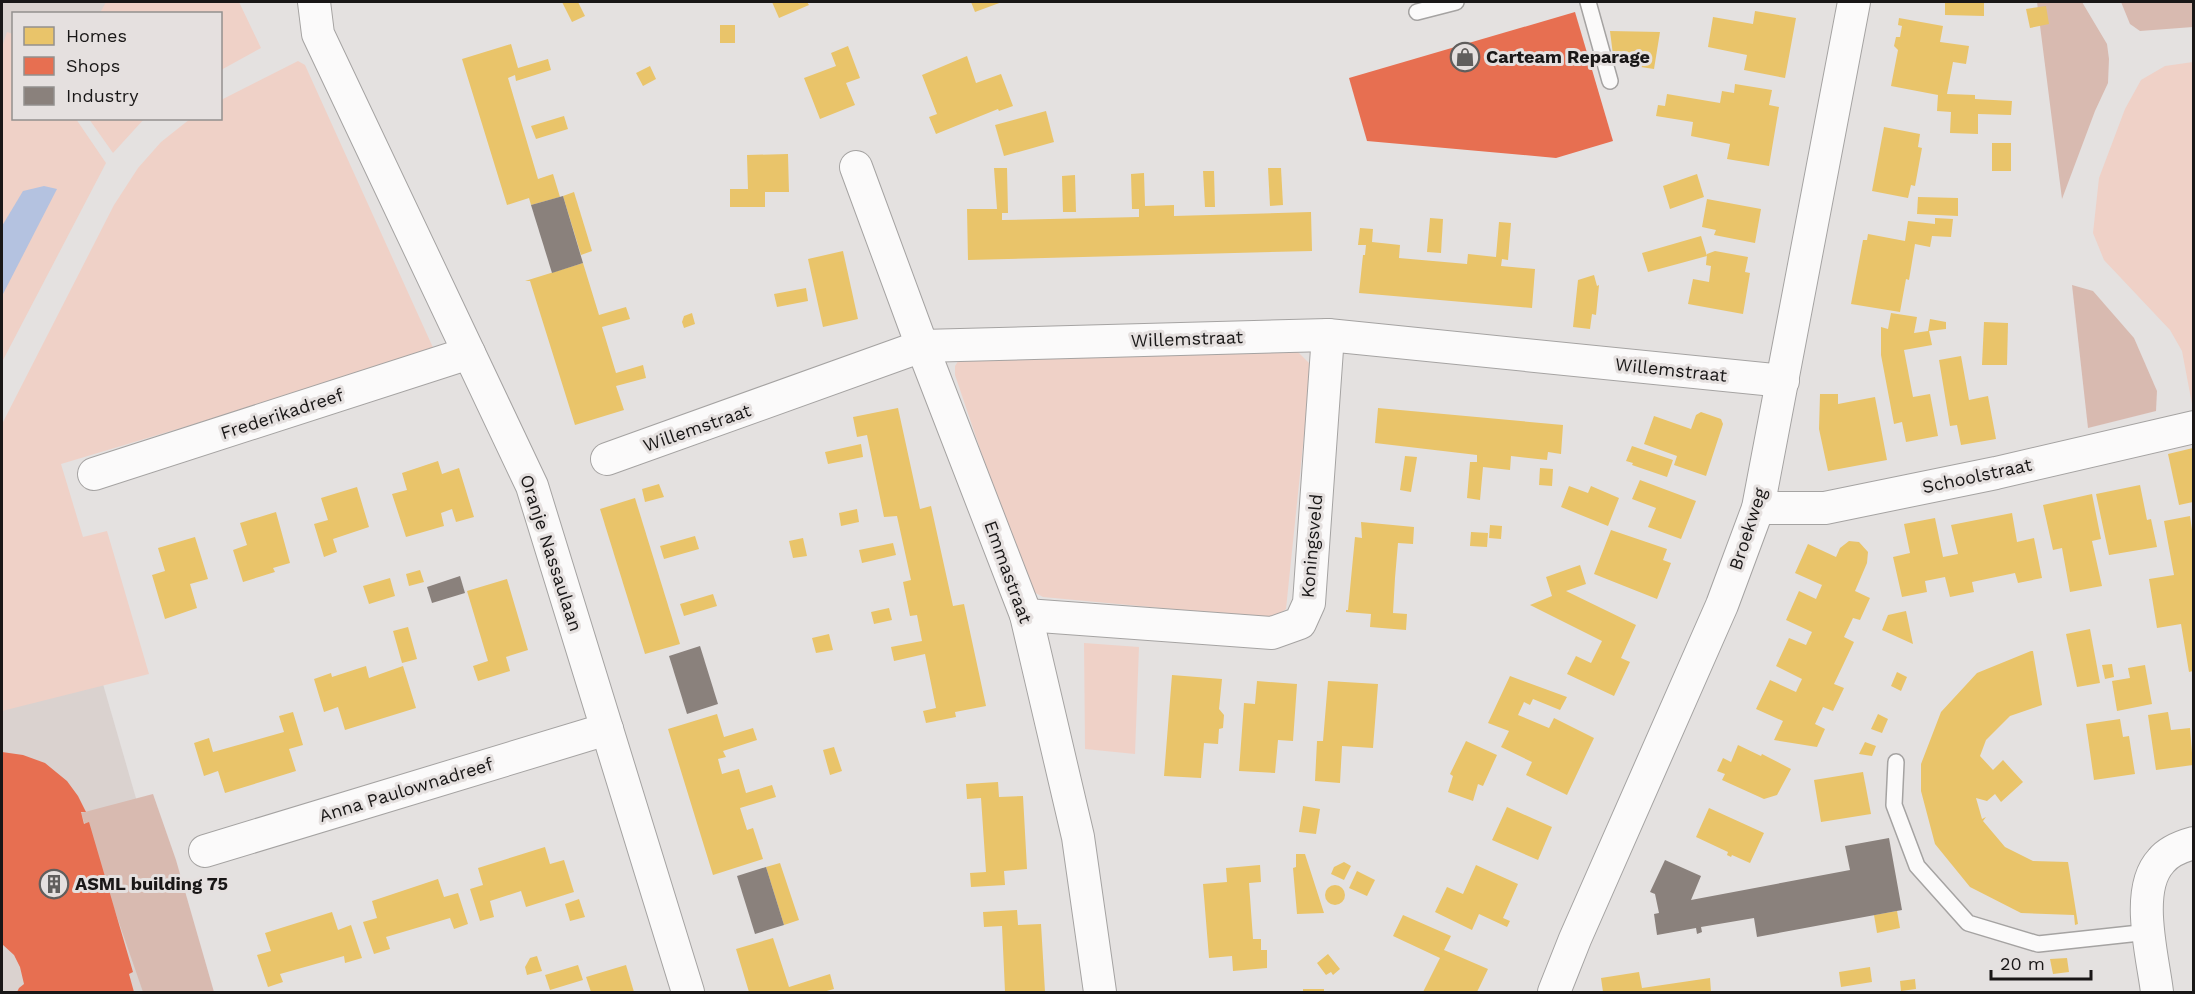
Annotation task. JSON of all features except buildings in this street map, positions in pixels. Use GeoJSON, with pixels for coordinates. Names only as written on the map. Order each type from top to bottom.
{"type":"FeatureCollection","features":[{"type":"Feature","properties":{"kind":"street","name":"Oranje Nassaulaan"},"geometry":{"type":"LineString","coordinates":[[314,2],[318,34],[532,486],[688,993]]}},
{"type":"Feature","properties":{"kind":"street","name":"Broekweg"},"geometry":{"type":"LineString","coordinates":[[1554,993],[1575,939],[1722,605],[1758,508],[1784,381],[1854,2]]}},
{"type":"Feature","properties":{"kind":"street","name":"Emmastraat"},"geometry":{"type":"LineString","coordinates":[[856,167],[1026,615],[1078,837],[1100,993]]}},
{"type":"Feature","properties":{"kind":"street","name":"Willemstraat"},"geometry":{"type":"LineString","coordinates":[[607,459],[922,346],[1328,335],[1784,381]]}},
{"type":"Feature","properties":{"kind":"street","name":"Koningsveld"},"geometry":{"type":"LineString","coordinates":[[1026,615],[1272,633],[1300,623],[1309,603],[1328,335]]}},
{"type":"Feature","properties":{"kind":"street","name":"Frederikadreef"},"geometry":{"type":"LineString","coordinates":[[94,474],[469,353]]}},
{"type":"Feature","properties":{"kind":"street","name":"Schoolstraat"},"geometry":{"type":"LineString","coordinates":[[1758,508],[1825,508],[1995,473],[2193,427]]}},
{"type":"Feature","properties":{"kind":"street","name":"Anna Paulownadreef"},"geometry":{"type":"LineString","coordinates":[[205,850],[607,729]]}},
{"type":"Feature","properties":{"kind":"street"},"geometry":{"type":"LineString","coordinates":[[2157,993],[2146,910],[2149,883],[2161,861],[2183,846],[2193,843]]}},
{"type":"Feature","properties":{"kind":"lane"},"geometry":{"type":"LineString","coordinates":[[1417,12],[1456,2]]}},
{"type":"Feature","properties":{"kind":"lane"},"geometry":{"type":"LineString","coordinates":[[1588,2],[1610,81]]}},
{"type":"Feature","properties":{"kind":"lane"},"geometry":{"type":"LineString","coordinates":[[1896,762],[1894,805],[1917,866],[1968,923],[2038,944],[2150,932]]}},
{"type":"Feature","properties":{"kind":"shaded area"},"geometry":{"type":"Polygon","coordinates":[[[2,2],[118,2],[111,12],[12,12],[14,120],[2,214],[2,2]]]}},
{"type":"Feature","properties":{"kind":"shaded area"},"geometry":{"type":"Polygon","coordinates":[[[106,2],[239,2],[261,48],[222,69],[222,12],[101,12],[106,2]]]}},
{"type":"Feature","properties":{"kind":"shaded area"},"geometry":{"type":"Polygon","coordinates":[[[2037,2],[2082,2],[2107,44],[2109,59],[2108,83],[2062,199],[2037,2]]]}},
{"type":"Feature","properties":{"kind":"shaded area"},"geometry":{"type":"Polygon","coordinates":[[[2121,2],[2193,2],[2193,27],[2140,31],[2130,24],[2121,2]]]}},
{"type":"Feature","properties":{"kind":"shaded area"},"geometry":{"type":"Polygon","coordinates":[[[7,32],[12,34],[12,120],[77,120],[106,163],[2,362],[2,47],[7,32]]]}},
{"type":"Feature","properties":{"kind":"shaded area"},"geometry":{"type":"Polygon","coordinates":[[[298,61],[305,65],[435,352],[61,464],[83,537],[107,531],[149,674],[2,711],[2,424],[114,205],[138,168],[161,142],[189,120],[222,120],[222,99],[298,61]]]}},
{"type":"Feature","properties":{"kind":"shaded area"},"geometry":{"type":"Polygon","coordinates":[[[2193,62],[2194,404],[2192,404],[2182,351],[2170,330],[2104,260],[2093,233],[2099,178],[2125,109],[2141,80],[2165,66],[2193,62]]]}},
{"type":"Feature","properties":{"kind":"shaded area"},"geometry":{"type":"Polygon","coordinates":[[[90,120],[143,120],[113,153],[90,120]]]}},
{"type":"Feature","properties":{"kind":"shaded area"},"geometry":{"type":"Polygon","coordinates":[[[2072,285],[2093,291],[2134,338],[2157,391],[2156,411],[2088,428],[2072,285]]]}},
{"type":"Feature","properties":{"kind":"shaded area"},"geometry":{"type":"Polygon","coordinates":[[[1294,348],[1309,363],[1310,378],[1286,609],[1268,618],[1043,597],[1032,591],[1025,582],[955,375],[955,366],[960,358],[1294,348]]]}},
{"type":"Feature","properties":{"kind":"shaded area"},"geometry":{"type":"Polygon","coordinates":[[[2,458],[42,473],[192,992],[2,992],[2,458]]]}},
{"type":"Feature","properties":{"kind":"shaded area"},"geometry":{"type":"Polygon","coordinates":[[[1084,643],[1139,647],[1135,754],[1085,749],[1084,643]]]}},
{"type":"Feature","properties":{"kind":"shaded area"},"geometry":{"type":"Polygon","coordinates":[[[153,794],[176,860],[214,992],[143,992],[81,813],[153,794]]]}},
{"type":"Feature","properties":{"kind":"water"},"geometry":{"type":"Polygon","coordinates":[[[44,186],[57,189],[2,296],[2,226],[23,191],[44,186]]]}},
{"type":"Feature","properties":{"kind":"place","name":"Carteam Reparage"},"geometry":{"type":"Point","coordinates":[1465,57]}},
{"type":"Feature","properties":{"kind":"place","name":"ASML building 75"},"geometry":{"type":"Point","coordinates":[54,884]}}]}
